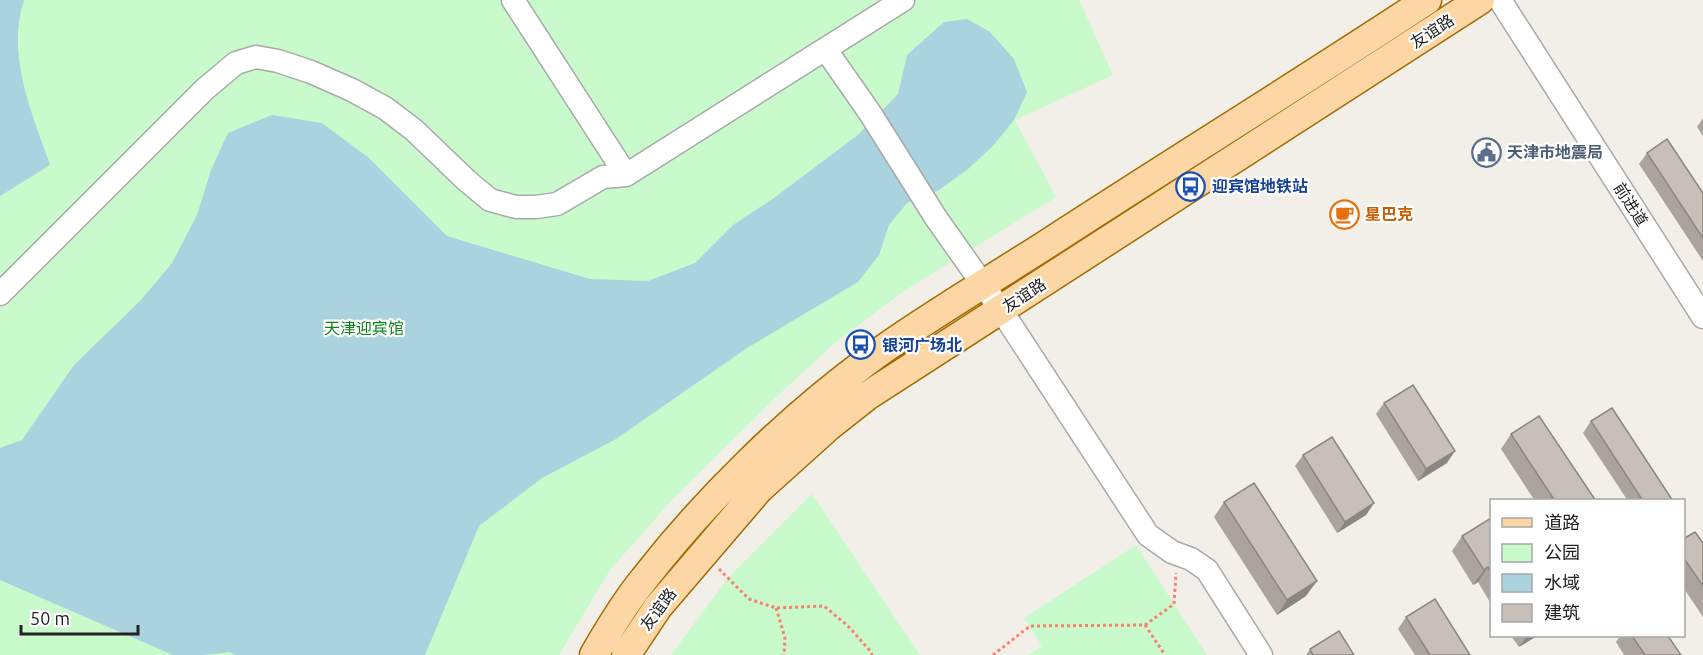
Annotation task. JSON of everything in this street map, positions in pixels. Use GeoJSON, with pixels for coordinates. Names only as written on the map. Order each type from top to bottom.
{"type":"FeatureCollection","features":[{"type":"Feature","properties":{"kind":"main road","name":"友谊路"},"geometry":{"type":"LineString","coordinates":[[594,655],[643,579],[691,523],[754,457],[871,358],[1427,0]]}},
{"type":"Feature","properties":{"kind":"main road","name":"友谊路"},"geometry":{"type":"LineString","coordinates":[[626,655],[658,606],[759,489],[867,396],[1480,0]]}},
{"type":"Feature","properties":{"kind":"street"},"geometry":{"type":"LineString","coordinates":[[513,0],[626,176]]}},
{"type":"Feature","properties":{"kind":"street"},"geometry":{"type":"LineString","coordinates":[[0,294],[205,89],[236,63],[256,57],[278,61],[352,90],[385,108],[414,130],[490,200],[516,207],[536,207],[557,204],[603,177],[626,176],[903,0]]}},
{"type":"Feature","properties":{"kind":"street","name":"前进道"},"geometry":{"type":"LineString","coordinates":[[1500,0],[1703,317]]}},
{"type":"Feature","properties":{"kind":"street","name":"前进道"},"geometry":{"type":"LineString","coordinates":[[1514,0],[1703,295]]}},
{"type":"Feature","properties":{"kind":"street"},"geometry":{"type":"LineString","coordinates":[[826,50],[870,113],[936,218],[984,284],[1148,535],[1172,552],[1191,559],[1206,570],[1261,655]]}},
{"type":"Feature","properties":{"kind":"path"},"geometry":{"type":"LineString","coordinates":[[703,553],[749,599],[776,608],[824,606],[848,626],[872,655]]}},
{"type":"Feature","properties":{"kind":"path"},"geometry":{"type":"LineString","coordinates":[[993,655],[1030,626],[1145,625],[1174,604],[1176,573]]}},
{"type":"Feature","properties":{"kind":"path"},"geometry":{"type":"LineString","coordinates":[[776,608],[785,638],[784,655]]}},
{"type":"Feature","properties":{"kind":"path"},"geometry":{"type":"LineString","coordinates":[[1145,625],[1165,655]]}},
{"type":"Feature","properties":{"kind":"green space","name":"天津迎宾馆"},"geometry":{"type":"Polygon","coordinates":[[[0,0],[1079,0],[1113,75],[1015,120],[1056,197],[904,291],[836,342],[774,399],[671,501],[610,570],[559,655],[0,655],[0,0]]]}},
{"type":"Feature","properties":{"kind":"green space"},"geometry":{"type":"Polygon","coordinates":[[[812,494],[920,655],[671,655],[728,578],[812,494]]]}},
{"type":"Feature","properties":{"kind":"green space"},"geometry":{"type":"Polygon","coordinates":[[[1136,545],[1207,655],[1028,655],[1042,646],[1024,618],[1136,545]]]}},
{"type":"Feature","properties":{"kind":"water"},"geometry":{"type":"Polygon","coordinates":[[[0,0],[24,0],[19,21],[20,63],[29,104],[50,165],[0,196],[0,0]]]}},
{"type":"Feature","properties":{"kind":"water"},"geometry":{"type":"Polygon","coordinates":[[[967,19],[990,32],[1014,59],[1027,92],[1014,120],[993,146],[968,169],[939,190],[907,203],[889,225],[879,255],[858,282],[747,348],[616,439],[542,478],[479,526],[425,655],[236,655],[229,652],[173,655],[0,580],[0,448],[22,440],[74,365],[141,300],[172,263],[197,215],[211,170],[228,133],[272,115],[322,123],[369,158],[447,236],[590,279],[648,281],[695,263],[733,225],[774,198],[859,134],[898,94],[907,55],[944,22],[967,19]]]}},
{"type":"Feature","properties":{"kind":"building"},"geometry":{"type":"Polygon","coordinates":[[[1667,139],[1703,193],[1703,238],[1647,153],[1667,139]]]}},
{"type":"Feature","properties":{"kind":"building"},"geometry":{"type":"Polygon","coordinates":[[[1413,385],[1455,451],[1426,469],[1384,403],[1413,385]]]}},
{"type":"Feature","properties":{"kind":"building"},"geometry":{"type":"Polygon","coordinates":[[[1612,408],[1672,499],[1642,499],[1591,421],[1612,408]]]}},
{"type":"Feature","properties":{"kind":"building"},"geometry":{"type":"Polygon","coordinates":[[[1539,416],[1595,499],[1554,499],[1511,434],[1539,416]]]}},
{"type":"Feature","properties":{"kind":"building"},"geometry":{"type":"Polygon","coordinates":[[[1332,437],[1374,503],[1345,522],[1303,455],[1332,437]]]}},
{"type":"Feature","properties":{"kind":"building"},"geometry":{"type":"Polygon","coordinates":[[[1254,483],[1317,581],[1287,600],[1224,502],[1254,483]]]}},
{"type":"Feature","properties":{"kind":"building"},"geometry":{"type":"Polygon","coordinates":[[[1490,519],[1490,571],[1488,567],[1484,570],[1462,536],[1490,519]]]}},
{"type":"Feature","properties":{"kind":"building"},"geometry":{"type":"Polygon","coordinates":[[[1695,532],[1703,543],[1703,586],[1685,560],[1685,538],[1695,532]]]}},
{"type":"Feature","properties":{"kind":"building"},"geometry":{"type":"Polygon","coordinates":[[[1435,599],[1470,655],[1430,655],[1406,617],[1435,599]]]}},
{"type":"Feature","properties":{"kind":"building"},"geometry":{"type":"Polygon","coordinates":[[[1339,631],[1354,655],[1313,655],[1310,649],[1339,631]]]}},
{"type":"Feature","properties":{"kind":"building"},"geometry":{"type":"Polygon","coordinates":[[[1633,637],[1669,637],[1681,655],[1645,655],[1633,637]]]}},
{"type":"Feature","properties":{"kind":"place","name":"天津市地震局"},"geometry":{"type":"Point","coordinates":[1486,152]}},
{"type":"Feature","properties":{"kind":"place","name":"迎宾馆地铁站"},"geometry":{"type":"Point","coordinates":[1191,186]}},
{"type":"Feature","properties":{"kind":"place","name":"星巴克"},"geometry":{"type":"Point","coordinates":[1344,214]}},
{"type":"Feature","properties":{"kind":"place","name":"银河广场北"},"geometry":{"type":"Point","coordinates":[861,345]}}]}
